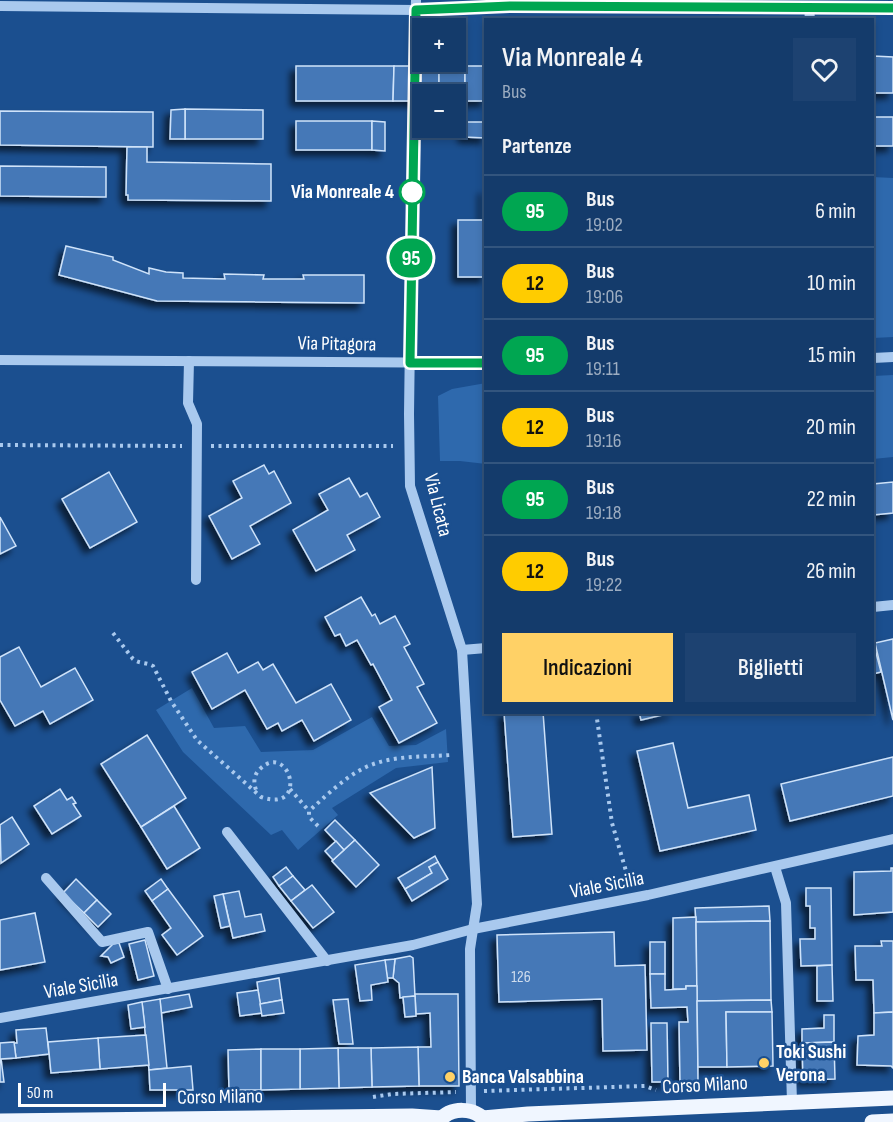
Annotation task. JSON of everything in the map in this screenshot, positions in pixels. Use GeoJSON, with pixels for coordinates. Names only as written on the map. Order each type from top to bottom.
{"type":"FeatureCollection","features":[{"type":"Feature","properties":{"kind":"main road","name":"Corso Milano"},"geometry":{"type":"LineString","coordinates":[[0,1121],[401,1116],[440,1120],[455,1111],[480,1117],[893,1098]]}},
{"type":"Feature","properties":{"kind":"main road"},"geometry":{"type":"LineString","coordinates":[[872,1122],[893,1121]]}},
{"type":"Feature","properties":{"kind":"street"},"geometry":{"type":"LineString","coordinates":[[0,6],[14,3],[893,8]]}},
{"type":"Feature","properties":{"kind":"street"},"geometry":{"type":"LineString","coordinates":[[808,7],[810,18]]}},
{"type":"Feature","properties":{"kind":"street","name":"Via Licata"},"geometry":{"type":"LineString","coordinates":[[413,138],[410,486],[462,650],[477,904],[473,929]]}},
{"type":"Feature","properties":{"kind":"street"},"geometry":{"type":"LineString","coordinates":[[874,358],[893,357]]}},
{"type":"Feature","properties":{"kind":"street","name":"Via Pitagora"},"geometry":{"type":"LineString","coordinates":[[0,360],[484,363]]}},
{"type":"Feature","properties":{"kind":"street"},"geometry":{"type":"LineString","coordinates":[[189,361],[189,403],[197,424],[196,580]]}},
{"type":"Feature","properties":{"kind":"street"},"geometry":{"type":"LineString","coordinates":[[874,608],[893,605]]}},
{"type":"Feature","properties":{"kind":"street"},"geometry":{"type":"LineString","coordinates":[[462,650],[484,648]]}},
{"type":"Feature","properties":{"kind":"street"},"geometry":{"type":"LineString","coordinates":[[227,832],[327,962]]}},
{"type":"Feature","properties":{"kind":"street","name":"Viale Sicilia"},"geometry":{"type":"LineString","coordinates":[[0,1018],[413,945],[473,929],[648,895],[893,839]]}},
{"type":"Feature","properties":{"kind":"street"},"geometry":{"type":"LineString","coordinates":[[775,867],[786,903],[792,1102]]}},
{"type":"Feature","properties":{"kind":"street","name":"Viale Sicilia"},"geometry":{"type":"LineString","coordinates":[[45,878],[102,942],[148,932],[168,989]]}},
{"type":"Feature","properties":{"kind":"street"},"geometry":{"type":"LineString","coordinates":[[473,929],[470,949],[471,1092],[480,1117]]}},
{"type":"Feature","properties":{"kind":"path"},"geometry":{"type":"LineString","coordinates":[[113,633],[133,659],[153,666],[171,701],[197,741],[256,790],[261,797],[271,800],[286,795],[291,782],[287,770],[279,764],[264,765],[257,771],[254,779],[256,790]]}},
{"type":"Feature","properties":{"kind":"path"},"geometry":{"type":"LineString","coordinates":[[596,714],[612,823],[628,878]]}},
{"type":"Feature","properties":{"kind":"path"},"geometry":{"type":"LineString","coordinates":[[309,811],[340,784],[364,768],[384,761],[451,755]]}},
{"type":"Feature","properties":{"kind":"path"},"geometry":{"type":"LineString","coordinates":[[290,789],[309,811],[309,817],[318,826]]}},
{"type":"Feature","properties":{"kind":"path"},"geometry":{"type":"LineString","coordinates":[[363,1099],[392,1094],[645,1086],[661,1092]]}},
{"type":"Feature","properties":{"kind":"shaded area"},"geometry":{"type":"Polygon","coordinates":[[[874,177],[893,178],[893,337],[874,338],[874,177]]]}},
{"type":"Feature","properties":{"kind":"shaded area"},"geometry":{"type":"Polygon","coordinates":[[[893,375],[893,457],[874,459],[874,376],[893,375]]]}},
{"type":"Feature","properties":{"kind":"shaded area"},"geometry":{"type":"Polygon","coordinates":[[[484,383],[484,464],[440,461],[438,396],[452,389],[484,383]]]}},
{"type":"Feature","properties":{"kind":"shaded area"},"geometry":{"type":"Polygon","coordinates":[[[192,688],[214,728],[245,726],[261,752],[313,750],[372,717],[389,746],[416,745],[446,729],[448,762],[396,768],[332,808],[338,815],[298,850],[282,830],[271,835],[183,752],[156,710],[192,688]]]}},
{"type":"Feature","properties":{"kind":"building"},"geometry":{"type":"Polygon","coordinates":[[[874,56],[893,57],[893,93],[874,93],[874,56]]]}},
{"type":"Feature","properties":{"kind":"building"},"geometry":{"type":"Polygon","coordinates":[[[296,66],[394,66],[393,101],[296,101],[296,66]]]}},
{"type":"Feature","properties":{"kind":"building"},"geometry":{"type":"Polygon","coordinates":[[[394,66],[412,66],[412,72],[439,72],[439,84],[412,84],[412,101],[393,101],[394,66]]]}},
{"type":"Feature","properties":{"kind":"building"},"geometry":{"type":"Polygon","coordinates":[[[466,66],[484,66],[484,101],[466,101],[466,66]]]}},
{"type":"Feature","properties":{"kind":"building"},"geometry":{"type":"Polygon","coordinates":[[[439,72],[465,72],[465,84],[439,84],[439,72]]]}},
{"type":"Feature","properties":{"kind":"building"},"geometry":{"type":"Polygon","coordinates":[[[185,109],[263,110],[263,139],[185,139],[185,109]]]}},
{"type":"Feature","properties":{"kind":"building"},"geometry":{"type":"Polygon","coordinates":[[[185,109],[185,139],[170,139],[171,110],[185,109]]]}},
{"type":"Feature","properties":{"kind":"building"},"geometry":{"type":"Polygon","coordinates":[[[0,111],[153,112],[153,147],[0,145],[0,111]]]}},
{"type":"Feature","properties":{"kind":"building"},"geometry":{"type":"Polygon","coordinates":[[[874,117],[893,117],[893,146],[874,146],[874,117]]]}},
{"type":"Feature","properties":{"kind":"building"},"geometry":{"type":"Polygon","coordinates":[[[296,121],[372,121],[372,150],[296,150],[296,121]]]}},
{"type":"Feature","properties":{"kind":"building"},"geometry":{"type":"Polygon","coordinates":[[[372,121],[385,122],[385,151],[372,150],[372,121]]]}},
{"type":"Feature","properties":{"kind":"building"},"geometry":{"type":"Polygon","coordinates":[[[466,122],[484,122],[484,138],[466,137],[466,122]]]}},
{"type":"Feature","properties":{"kind":"building"},"geometry":{"type":"Polygon","coordinates":[[[127,147],[147,147],[147,162],[271,164],[271,201],[128,200],[128,195],[126,195],[127,147]]]}},
{"type":"Feature","properties":{"kind":"building"},"geometry":{"type":"Polygon","coordinates":[[[0,166],[106,167],[106,197],[0,196],[0,166]]]}},
{"type":"Feature","properties":{"kind":"building"},"geometry":{"type":"Polygon","coordinates":[[[458,220],[484,220],[484,277],[458,277],[458,220]]]}},
{"type":"Feature","properties":{"kind":"building"},"geometry":{"type":"Polygon","coordinates":[[[66,246],[113,257],[113,260],[149,274],[149,268],[183,273],[183,278],[225,279],[224,274],[264,275],[263,279],[304,279],[303,275],[364,275],[364,303],[157,301],[59,275],[66,246]]]}},
{"type":"Feature","properties":{"kind":"building"},"geometry":{"type":"Polygon","coordinates":[[[264,465],[269,474],[274,471],[291,503],[250,526],[260,544],[232,559],[209,516],[242,498],[233,481],[264,465]]]}},
{"type":"Feature","properties":{"kind":"building"},"geometry":{"type":"Polygon","coordinates":[[[109,472],[137,522],[90,548],[62,499],[109,472]]]}},
{"type":"Feature","properties":{"kind":"building"},"geometry":{"type":"Polygon","coordinates":[[[349,478],[360,497],[367,493],[380,517],[347,535],[355,550],[316,571],[293,530],[328,510],[319,494],[349,478]]]}},
{"type":"Feature","properties":{"kind":"building"},"geometry":{"type":"Polygon","coordinates":[[[893,482],[893,513],[874,515],[874,484],[893,482]]]}},
{"type":"Feature","properties":{"kind":"building"},"geometry":{"type":"Polygon","coordinates":[[[0,517],[16,546],[0,554],[0,517]]]}},
{"type":"Feature","properties":{"kind":"building"},"geometry":{"type":"Polygon","coordinates":[[[361,597],[372,616],[375,614],[380,624],[395,616],[410,644],[404,647],[424,684],[417,687],[437,723],[399,743],[379,707],[392,700],[373,664],[371,665],[357,640],[346,646],[340,634],[335,636],[325,617],[361,597]]]}},
{"type":"Feature","properties":{"kind":"building"},"geometry":{"type":"Polygon","coordinates":[[[893,639],[893,720],[875,643],[893,639]]]}},
{"type":"Feature","properties":{"kind":"building"},"geometry":{"type":"Polygon","coordinates":[[[874,645],[881,672],[874,674],[874,645]]]}},
{"type":"Feature","properties":{"kind":"building"},"geometry":{"type":"Polygon","coordinates":[[[19,647],[41,687],[75,668],[93,700],[50,724],[43,711],[15,726],[0,700],[0,657],[19,647]]]}},
{"type":"Feature","properties":{"kind":"building"},"geometry":{"type":"Polygon","coordinates":[[[227,653],[238,673],[258,662],[263,670],[273,664],[296,703],[331,684],[351,720],[314,741],[302,720],[282,731],[278,723],[267,729],[245,690],[212,709],[192,672],[227,653]]]}},
{"type":"Feature","properties":{"kind":"building"},"geometry":{"type":"Polygon","coordinates":[[[504,714],[543,714],[552,834],[513,837],[504,714]]]}},
{"type":"Feature","properties":{"kind":"building"},"geometry":{"type":"Polygon","coordinates":[[[640,714],[666,714],[641,720],[640,714]]]}},
{"type":"Feature","properties":{"kind":"building"},"geometry":{"type":"Polygon","coordinates":[[[147,735],[186,798],[141,827],[101,764],[147,735]]]}},
{"type":"Feature","properties":{"kind":"building"},"geometry":{"type":"Polygon","coordinates":[[[673,743],[688,808],[749,795],[756,830],[660,851],[637,751],[673,743]]]}},
{"type":"Feature","properties":{"kind":"building"},"geometry":{"type":"Polygon","coordinates":[[[893,757],[893,796],[790,821],[781,784],[893,757]]]}},
{"type":"Feature","properties":{"kind":"building"},"geometry":{"type":"Polygon","coordinates":[[[432,767],[435,828],[414,838],[370,793],[432,767]]]}},
{"type":"Feature","properties":{"kind":"building"},"geometry":{"type":"Polygon","coordinates":[[[60,789],[67,800],[72,797],[76,803],[73,804],[81,816],[52,834],[34,806],[60,789]]]}},
{"type":"Feature","properties":{"kind":"building"},"geometry":{"type":"Polygon","coordinates":[[[174,806],[200,848],[167,869],[141,827],[174,806]]]}},
{"type":"Feature","properties":{"kind":"building"},"geometry":{"type":"Polygon","coordinates":[[[12,817],[29,844],[1,863],[0,825],[12,817]]]}},
{"type":"Feature","properties":{"kind":"building"},"geometry":{"type":"Polygon","coordinates":[[[335,820],[355,840],[344,850],[325,830],[335,820]]]}},
{"type":"Feature","properties":{"kind":"building"},"geometry":{"type":"Polygon","coordinates":[[[355,840],[379,865],[356,887],[332,861],[355,840]]]}},
{"type":"Feature","properties":{"kind":"building"},"geometry":{"type":"Polygon","coordinates":[[[336,841],[344,850],[333,860],[325,851],[336,841]]]}},
{"type":"Feature","properties":{"kind":"building"},"geometry":{"type":"Polygon","coordinates":[[[435,856],[438,862],[429,867],[432,873],[405,889],[398,878],[435,856]]]}},
{"type":"Feature","properties":{"kind":"building"},"geometry":{"type":"Polygon","coordinates":[[[438,862],[448,879],[412,901],[405,889],[432,873],[429,867],[438,862]]]}},
{"type":"Feature","properties":{"kind":"building"},"geometry":{"type":"Polygon","coordinates":[[[286,867],[293,876],[279,886],[273,877],[286,867]]]}},
{"type":"Feature","properties":{"kind":"building"},"geometry":{"type":"Polygon","coordinates":[[[893,868],[893,912],[854,915],[854,872],[891,871],[893,868]]]}},
{"type":"Feature","properties":{"kind":"building"},"geometry":{"type":"Polygon","coordinates":[[[293,876],[305,890],[291,901],[279,886],[293,876]]]}},
{"type":"Feature","properties":{"kind":"building"},"geometry":{"type":"Polygon","coordinates":[[[76,879],[97,900],[84,913],[63,893],[76,879]]]}},
{"type":"Feature","properties":{"kind":"building"},"geometry":{"type":"Polygon","coordinates":[[[161,879],[168,889],[152,901],[145,891],[161,879]]]}},
{"type":"Feature","properties":{"kind":"building"},"geometry":{"type":"Polygon","coordinates":[[[312,885],[334,912],[313,928],[291,901],[312,885]]]}},
{"type":"Feature","properties":{"kind":"building"},"geometry":{"type":"Polygon","coordinates":[[[806,888],[831,888],[832,965],[801,966],[800,939],[815,939],[815,928],[810,928],[810,906],[806,906],[806,888]]]}},
{"type":"Feature","properties":{"kind":"building"},"geometry":{"type":"Polygon","coordinates":[[[168,889],[203,936],[177,955],[162,935],[171,928],[152,901],[168,889]]]}},
{"type":"Feature","properties":{"kind":"building"},"geometry":{"type":"Polygon","coordinates":[[[239,891],[245,917],[261,914],[265,931],[233,938],[223,894],[239,891]]]}},
{"type":"Feature","properties":{"kind":"building"},"geometry":{"type":"Polygon","coordinates":[[[223,894],[230,926],[221,928],[214,896],[223,894]]]}},
{"type":"Feature","properties":{"kind":"building"},"geometry":{"type":"Polygon","coordinates":[[[97,900],[111,914],[98,927],[84,913],[97,900]]]}},
{"type":"Feature","properties":{"kind":"building"},"geometry":{"type":"Polygon","coordinates":[[[769,906],[770,921],[696,922],[695,908],[769,906]]]}},
{"type":"Feature","properties":{"kind":"building"},"geometry":{"type":"Polygon","coordinates":[[[35,913],[45,962],[0,970],[0,920],[35,913]]]}},
{"type":"Feature","properties":{"kind":"building"},"geometry":{"type":"Polygon","coordinates":[[[696,917],[697,986],[673,989],[673,918],[696,917]]]}},
{"type":"Feature","properties":{"kind":"building"},"geometry":{"type":"Polygon","coordinates":[[[770,921],[771,1000],[697,1001],[696,922],[770,921]]]}},
{"type":"Feature","properties":{"kind":"building"},"geometry":{"type":"Polygon","coordinates":[[[614,932],[615,966],[645,965],[647,1050],[603,1051],[602,999],[499,1002],[497,935],[614,932]]]}},
{"type":"Feature","properties":{"kind":"building"},"geometry":{"type":"Polygon","coordinates":[[[145,940],[154,976],[138,980],[129,944],[145,940]]]}},
{"type":"Feature","properties":{"kind":"building"},"geometry":{"type":"Polygon","coordinates":[[[881,941],[893,941],[893,1012],[874,1013],[873,980],[856,980],[855,946],[882,946],[881,941]]]}},
{"type":"Feature","properties":{"kind":"building"},"geometry":{"type":"Polygon","coordinates":[[[650,942],[665,942],[665,974],[650,974],[650,942]]]}},
{"type":"Feature","properties":{"kind":"building"},"geometry":{"type":"Polygon","coordinates":[[[119,943],[124,957],[111,963],[108,957],[101,956],[113,944],[119,943]]]}},
{"type":"Feature","properties":{"kind":"building"},"geometry":{"type":"Polygon","coordinates":[[[410,956],[413,958],[415,996],[400,998],[399,983],[393,978],[395,959],[410,956]]]}},
{"type":"Feature","properties":{"kind":"building"},"geometry":{"type":"Polygon","coordinates":[[[395,959],[393,978],[387,978],[385,960],[395,959]]]}},
{"type":"Feature","properties":{"kind":"building"},"geometry":{"type":"Polygon","coordinates":[[[385,960],[388,982],[371,985],[372,1000],[360,1001],[355,965],[385,960]]]}},
{"type":"Feature","properties":{"kind":"building"},"geometry":{"type":"Polygon","coordinates":[[[832,965],[833,1001],[817,1001],[817,966],[832,965]]]}},
{"type":"Feature","properties":{"kind":"building"},"geometry":{"type":"Polygon","coordinates":[[[650,974],[665,974],[665,990],[697,986],[698,1082],[680,1082],[679,1022],[688,1022],[687,1007],[651,1008],[650,974]]]}},
{"type":"Feature","properties":{"kind":"building"},"geometry":{"type":"Polygon","coordinates":[[[279,978],[282,1000],[260,1004],[257,982],[279,978]]]}},
{"type":"Feature","properties":{"kind":"building"},"geometry":{"type":"Polygon","coordinates":[[[258,990],[262,1013],[240,1016],[237,993],[258,990]]]}},
{"type":"Feature","properties":{"kind":"building"},"geometry":{"type":"Polygon","coordinates":[[[189,994],[192,1007],[161,1013],[160,999],[189,994]]]}},
{"type":"Feature","properties":{"kind":"building"},"geometry":{"type":"Polygon","coordinates":[[[415,994],[458,994],[459,1086],[419,1086],[418,1047],[431,1047],[430,1013],[416,1014],[415,994]]]}},
{"type":"Feature","properties":{"kind":"building"},"geometry":{"type":"Polygon","coordinates":[[[415,996],[416,1016],[405,1017],[403,997],[415,996]]]}},
{"type":"Feature","properties":{"kind":"building"},"geometry":{"type":"Polygon","coordinates":[[[160,999],[167,1068],[149,1070],[142,1002],[160,999]]]}},
{"type":"Feature","properties":{"kind":"building"},"geometry":{"type":"Polygon","coordinates":[[[348,999],[353,1044],[339,1044],[333,1000],[348,999]]]}},
{"type":"Feature","properties":{"kind":"building"},"geometry":{"type":"Polygon","coordinates":[[[282,1000],[284,1013],[262,1016],[260,1004],[282,1000]]]}},
{"type":"Feature","properties":{"kind":"building"},"geometry":{"type":"Polygon","coordinates":[[[771,1000],[772,1012],[726,1012],[727,1067],[698,1067],[697,1001],[771,1000]]]}},
{"type":"Feature","properties":{"kind":"building"},"geometry":{"type":"Polygon","coordinates":[[[142,1002],[145,1027],[131,1029],[128,1005],[142,1002]]]}},
{"type":"Feature","properties":{"kind":"building"},"geometry":{"type":"Polygon","coordinates":[[[726,1012],[772,1012],[773,1066],[727,1067],[726,1012]]]}},
{"type":"Feature","properties":{"kind":"building"},"geometry":{"type":"Polygon","coordinates":[[[893,1012],[893,1068],[891,1066],[857,1065],[858,1036],[874,1035],[874,1013],[893,1012]]]}},
{"type":"Feature","properties":{"kind":"building"},"geometry":{"type":"Polygon","coordinates":[[[824,1015],[834,1015],[834,1042],[802,1043],[802,1029],[824,1028],[824,1015]]]}},
{"type":"Feature","properties":{"kind":"building"},"geometry":{"type":"Polygon","coordinates":[[[651,1023],[667,1023],[668,1082],[652,1082],[651,1023]]]}},
{"type":"Feature","properties":{"kind":"building"},"geometry":{"type":"Polygon","coordinates":[[[46,1028],[49,1054],[16,1058],[14,1043],[17,1043],[16,1030],[46,1028]]]}},
{"type":"Feature","properties":{"kind":"building"},"geometry":{"type":"Polygon","coordinates":[[[146,1035],[149,1065],[100,1069],[98,1038],[146,1035]]]}},
{"type":"Feature","properties":{"kind":"building"},"geometry":{"type":"Polygon","coordinates":[[[98,1038],[100,1069],[51,1073],[48,1042],[98,1038]]]}},
{"type":"Feature","properties":{"kind":"building"},"geometry":{"type":"Polygon","coordinates":[[[14,1042],[16,1058],[1,1059],[4,1082],[0,1082],[0,1043],[14,1042]]]}},
{"type":"Feature","properties":{"kind":"building"},"geometry":{"type":"Polygon","coordinates":[[[834,1042],[835,1079],[803,1080],[802,1043],[834,1042]]]}},
{"type":"Feature","properties":{"kind":"building"},"geometry":{"type":"Polygon","coordinates":[[[418,1047],[419,1086],[372,1087],[371,1048],[418,1047]]]}},
{"type":"Feature","properties":{"kind":"building"},"geometry":{"type":"Polygon","coordinates":[[[338,1048],[371,1048],[372,1087],[339,1088],[338,1048]]]}},
{"type":"Feature","properties":{"kind":"building"},"geometry":{"type":"Polygon","coordinates":[[[338,1048],[339,1088],[300,1089],[300,1049],[338,1048]]]}},
{"type":"Feature","properties":{"kind":"building"},"geometry":{"type":"Polygon","coordinates":[[[261,1049],[261,1090],[229,1090],[228,1050],[261,1049]]]}},
{"type":"Feature","properties":{"kind":"building"},"geometry":{"type":"Polygon","coordinates":[[[261,1049],[300,1049],[300,1089],[261,1090],[261,1049]]]}},
{"type":"Feature","properties":{"kind":"building"},"geometry":{"type":"Polygon","coordinates":[[[191,1066],[193,1090],[150,1090],[149,1070],[191,1066]]]}},
{"type":"Feature","properties":{"kind":"tunnel"},"geometry":{"type":"LineString","coordinates":[[414,72],[414,84]]}},
{"type":"Feature","properties":{"kind":"bus line","name":"95"},"geometry":{"type":"LineString","coordinates":[[484,363],[410,363],[416,10],[510,6],[893,8]]}},
{"type":"Feature","properties":{"kind":"place","name":"Via Monreale 4"},"geometry":{"type":"Point","coordinates":[412,192]}},
{"type":"Feature","properties":{"kind":"place","name":"Toki Sushi Verona"},"geometry":{"type":"Point","coordinates":[764,1063]}},
{"type":"Feature","properties":{"kind":"place","name":"Banca Valsabbina"},"geometry":{"type":"Point","coordinates":[450,1077]}}]}
